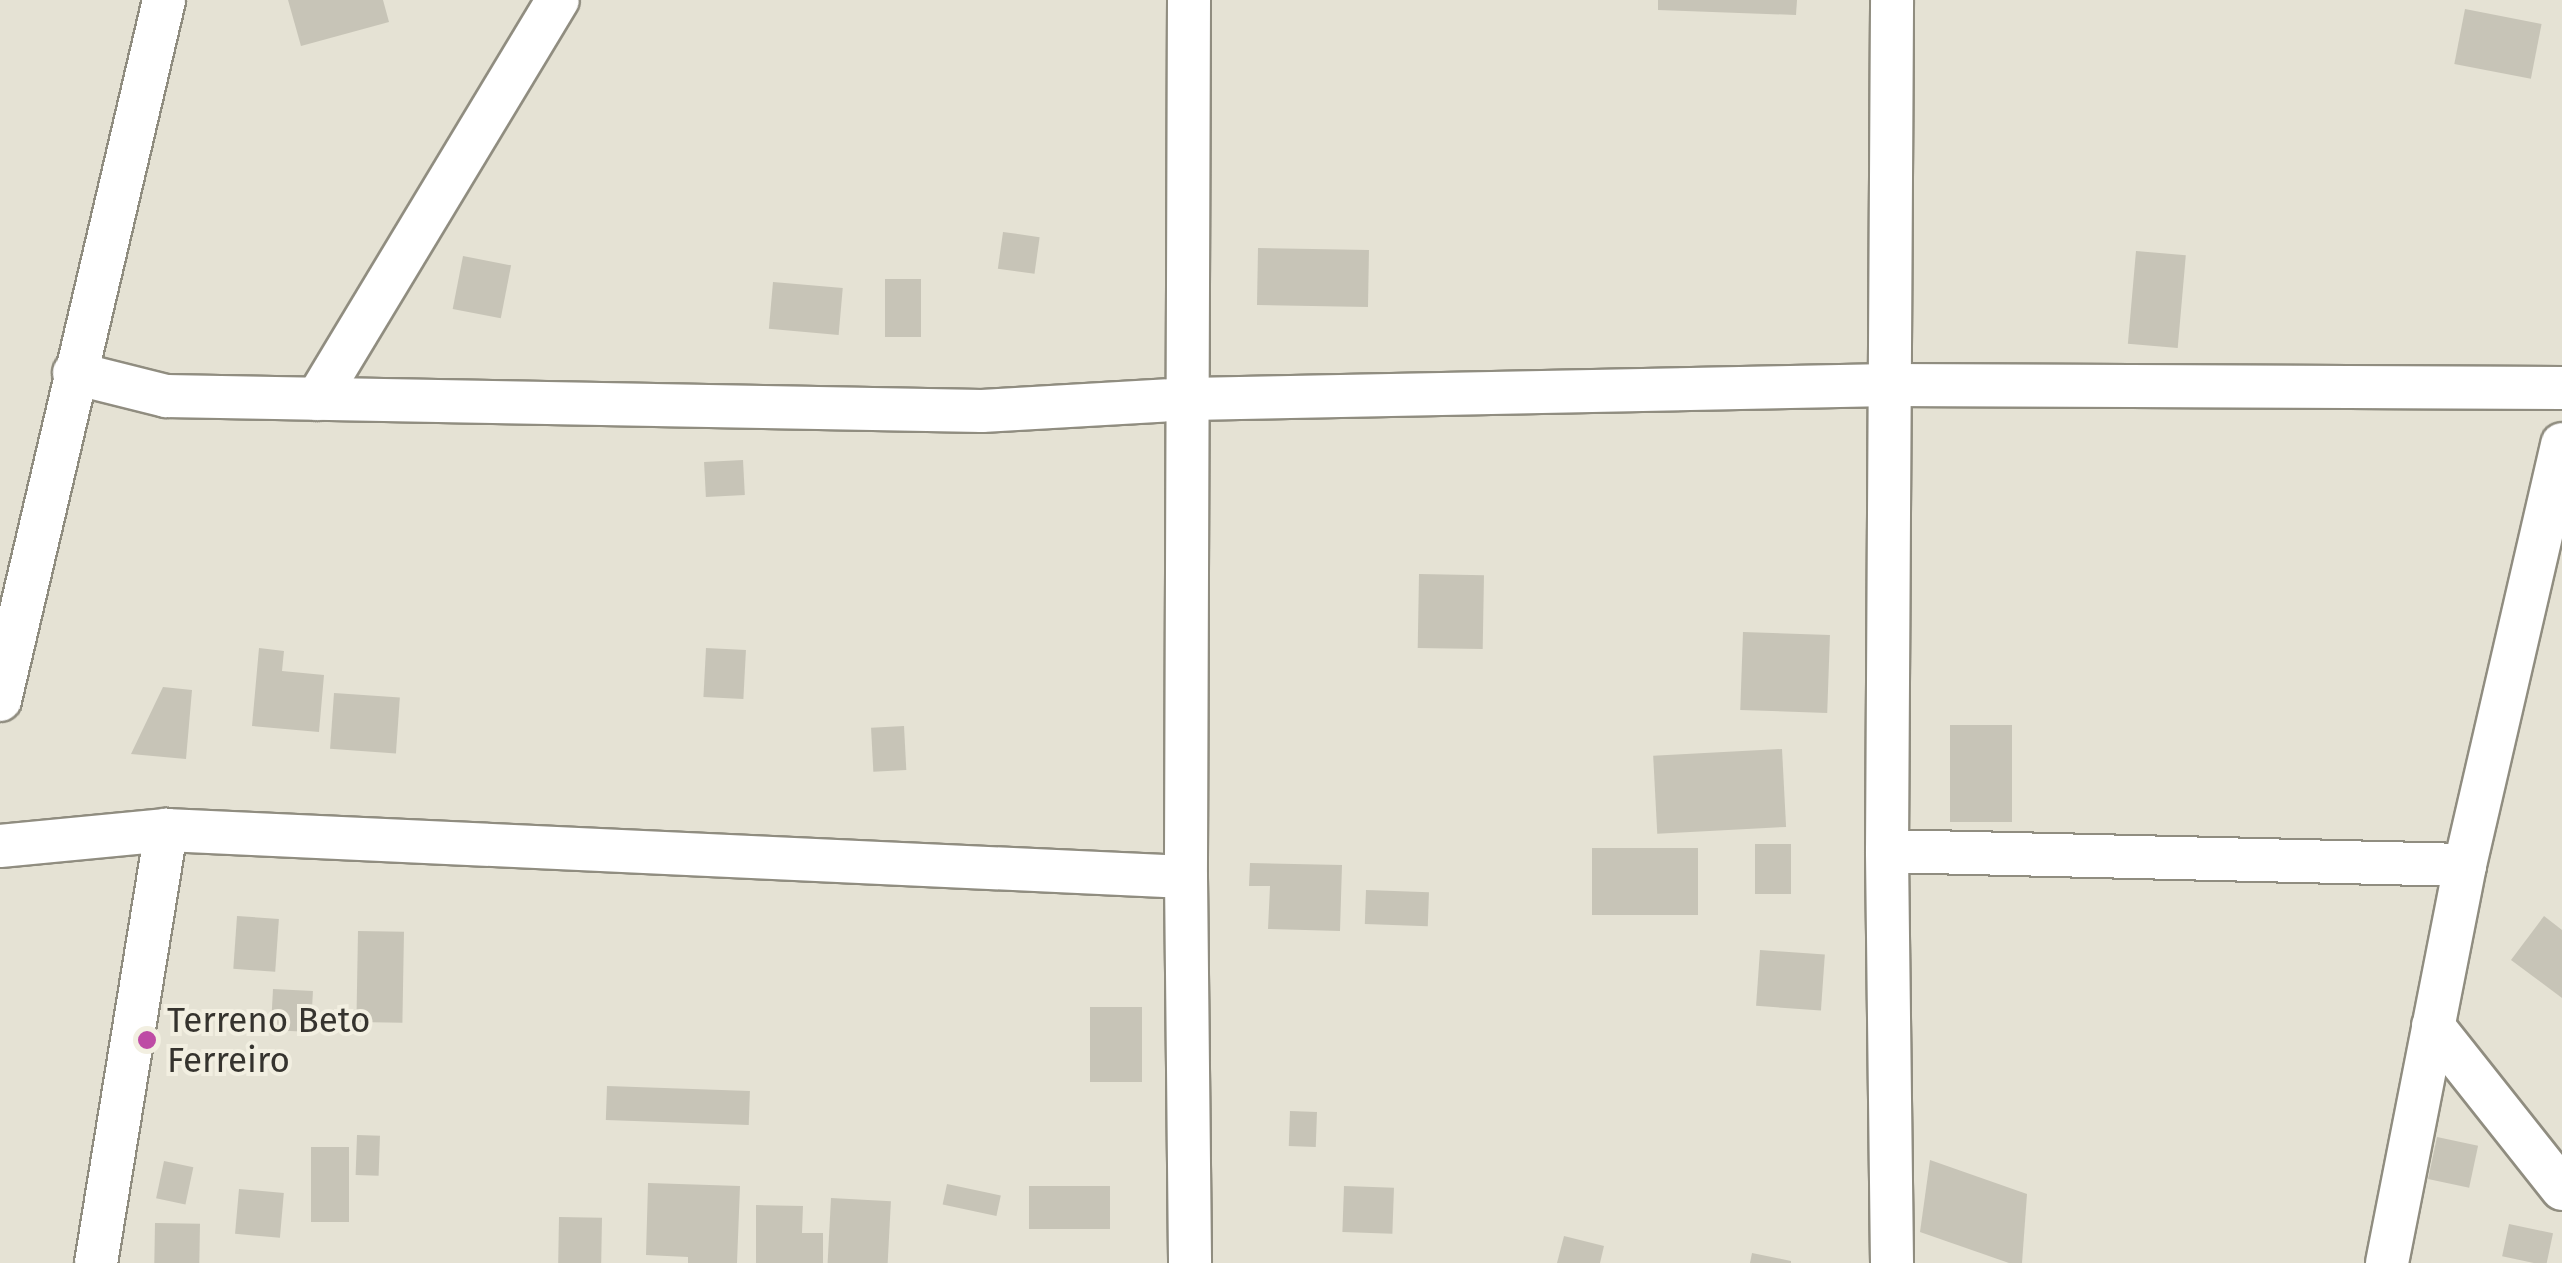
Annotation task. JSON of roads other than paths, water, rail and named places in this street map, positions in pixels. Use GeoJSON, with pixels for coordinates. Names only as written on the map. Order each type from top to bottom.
{"type":"FeatureCollection","features":[{"type":"Feature","properties":{"kind":"street"},"geometry":{"type":"LineString","coordinates":[[0,700],[164,0]]}},
{"type":"Feature","properties":{"kind":"street"},"geometry":{"type":"LineString","coordinates":[[317,399],[558,0]]}},
{"type":"Feature","properties":{"kind":"street"},"geometry":{"type":"LineString","coordinates":[[1189,0],[1186,878],[1190,1263]]}},
{"type":"Feature","properties":{"kind":"street"},"geometry":{"type":"LineString","coordinates":[[1892,0],[1887,851],[1892,1263]]}},
{"type":"Feature","properties":{"kind":"street"},"geometry":{"type":"LineString","coordinates":[[74,373],[166,396],[982,411],[1190,398],[1890,385],[2562,388]]}},
{"type":"Feature","properties":{"kind":"street"},"geometry":{"type":"LineString","coordinates":[[2387,1263],[2465,865],[2562,444]]}},
{"type":"Feature","properties":{"kind":"street"},"geometry":{"type":"LineString","coordinates":[[0,846],[166,830],[1186,878]]}},
{"type":"Feature","properties":{"kind":"street"},"geometry":{"type":"LineString","coordinates":[[96,1263],[166,830]]}},
{"type":"Feature","properties":{"kind":"street"},"geometry":{"type":"LineString","coordinates":[[1887,851],[2465,865]]}},
{"type":"Feature","properties":{"kind":"street"},"geometry":{"type":"LineString","coordinates":[[2434,1026],[2562,1190]]}},
{"type":"Feature","properties":{"kind":"place","name":"Terreno Beto Ferreiro"},"geometry":{"type":"Point","coordinates":[147,1040]}}]}
